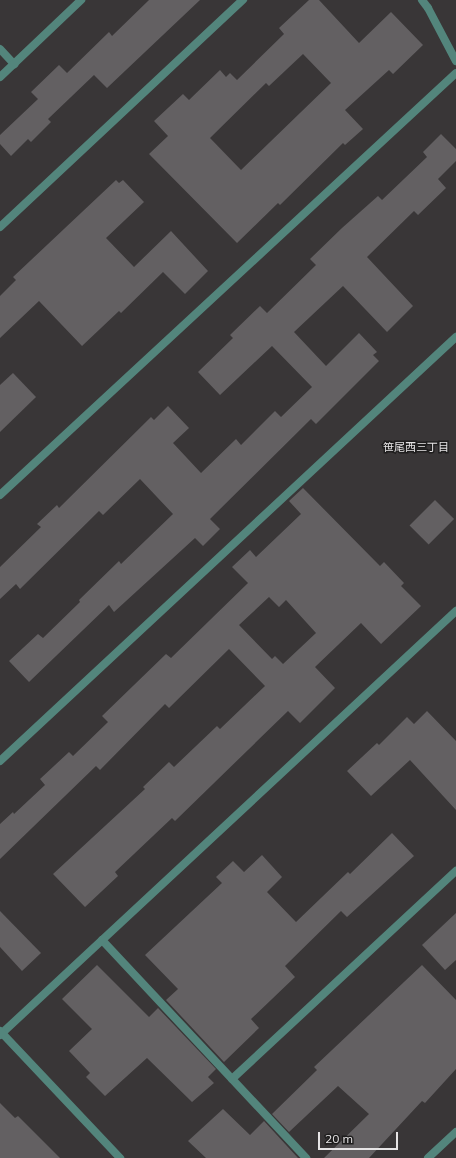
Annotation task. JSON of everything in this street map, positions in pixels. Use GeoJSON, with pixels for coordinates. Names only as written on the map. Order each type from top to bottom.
{"type":"FeatureCollection","features":[{"type":"Feature","properties":{"kind":"street"},"geometry":{"type":"LineString","coordinates":[[0,77],[81,0]]}},
{"type":"Feature","properties":{"kind":"street"},"geometry":{"type":"LineString","coordinates":[[0,227],[242,0]]}},
{"type":"Feature","properties":{"kind":"street"},"geometry":{"type":"LineString","coordinates":[[422,0],[428,8],[456,60]]}},
{"type":"Feature","properties":{"kind":"street"},"geometry":{"type":"LineString","coordinates":[[0,49],[14,64]]}},
{"type":"Feature","properties":{"kind":"street"},"geometry":{"type":"LineString","coordinates":[[0,494],[456,73]]}},
{"type":"Feature","properties":{"kind":"street"},"geometry":{"type":"LineString","coordinates":[[0,761],[456,337]]}},
{"type":"Feature","properties":{"kind":"street"},"geometry":{"type":"LineString","coordinates":[[120,1158],[1,1033],[456,611]]}},
{"type":"Feature","properties":{"kind":"street"},"geometry":{"type":"LineString","coordinates":[[232,1079],[456,872]]}},
{"type":"Feature","properties":{"kind":"street"},"geometry":{"type":"LineString","coordinates":[[102,940],[306,1158]]}},
{"type":"Feature","properties":{"kind":"street"},"geometry":{"type":"LineString","coordinates":[[428,1158],[456,1132]]}},
{"type":"Feature","properties":{"kind":"building"},"geometry":{"type":"Polygon","coordinates":[[[149,0],[200,0],[107,88],[94,75],[48,119],[51,122],[31,142],[28,139],[11,156],[0,144],[0,135],[38,99],[31,92],[59,65],[67,73],[109,32],[112,36],[149,0]]]}},
{"type":"Feature","properties":{"kind":"building"},"geometry":{"type":"Polygon","coordinates":[[[309,0],[319,0],[359,43],[391,12],[423,45],[393,74],[389,70],[345,110],[363,129],[345,145],[343,143],[280,205],[278,203],[237,243],[149,154],[168,136],[154,121],[183,94],[189,100],[220,70],[226,77],[230,73],[237,80],[284,34],[279,28],[309,0]],[[303,54],[269,86],[266,83],[210,138],[241,170],[331,83],[303,54]]]}},
{"type":"Feature","properties":{"kind":"building"},"geometry":{"type":"Polygon","coordinates":[[[441,134],[456,149],[456,161],[438,179],[446,188],[418,215],[414,211],[367,257],[413,306],[387,332],[343,286],[294,332],[326,366],[359,333],[377,352],[373,355],[379,361],[316,424],[311,419],[210,519],[220,529],[203,546],[195,538],[114,612],[109,605],[29,682],[9,661],[38,634],[43,638],[119,561],[121,564],[173,514],[140,479],[103,515],[99,511],[20,589],[16,584],[0,599],[0,567],[41,527],[37,524],[57,505],[59,508],[151,417],[154,420],[168,406],[189,428],[173,443],[201,473],[236,439],[241,445],[275,411],[281,417],[312,387],[272,346],[220,395],[198,372],[233,338],[230,335],[260,306],[267,313],[316,265],[310,259],[342,228],[378,196],[382,200],[427,157],[423,152],[441,134]]]}},
{"type":"Feature","properties":{"kind":"building"},"geometry":{"type":"Polygon","coordinates":[[[116,180],[119,183],[123,180],[144,202],[106,238],[134,267],[171,231],[208,271],[185,294],[163,272],[121,313],[119,311],[82,346],[39,301],[0,338],[0,296],[16,280],[13,277],[116,180]]]}},
{"type":"Feature","properties":{"kind":"building"},"geometry":{"type":"Polygon","coordinates":[[[13,373],[36,397],[0,432],[0,385],[13,373]]]}},
{"type":"Feature","properties":{"kind":"building"},"geometry":{"type":"Polygon","coordinates":[[[303,488],[380,566],[384,562],[404,583],[401,586],[421,606],[381,644],[361,623],[315,667],[335,688],[300,723],[288,711],[175,821],[172,818],[115,872],[118,876],[85,907],[53,874],[145,789],[143,787],[169,762],[174,767],[217,726],[220,729],[265,686],[229,649],[169,708],[165,704],[100,770],[96,766],[0,859],[0,824],[13,812],[14,814],[45,785],[40,779],[69,752],[73,756],[108,722],[102,716],[166,654],[171,658],[248,583],[232,567],[250,550],[256,557],[301,514],[289,501],[303,488]],[[269,597],[239,625],[272,659],[275,656],[283,664],[316,633],[286,600],[279,607],[269,597]]]}},
{"type":"Feature","properties":{"kind":"building"},"geometry":{"type":"Polygon","coordinates":[[[435,500],[454,519],[429,545],[410,525],[435,500]]]}},
{"type":"Feature","properties":{"kind":"building"},"geometry":{"type":"Polygon","coordinates":[[[427,711],[456,741],[456,810],[410,760],[371,796],[347,771],[377,743],[379,745],[407,717],[414,724],[427,711]]]}},
{"type":"Feature","properties":{"kind":"building"},"geometry":{"type":"Polygon","coordinates":[[[392,833],[414,856],[347,917],[341,911],[285,966],[295,977],[251,1019],[259,1028],[224,1062],[166,1000],[178,989],[145,955],[222,883],[216,877],[233,861],[244,872],[262,855],[282,877],[267,892],[296,922],[348,872],[350,874],[392,833]]]}},
{"type":"Feature","properties":{"kind":"building"},"geometry":{"type":"Polygon","coordinates":[[[0,911],[41,953],[22,971],[0,947],[0,911]]]}},
{"type":"Feature","properties":{"kind":"building"},"geometry":{"type":"Polygon","coordinates":[[[456,913],[456,960],[445,970],[422,945],[456,913]]]}},
{"type":"Feature","properties":{"kind":"building"},"geometry":{"type":"Polygon","coordinates":[[[97,965],[149,1017],[158,1008],[216,1069],[208,1077],[214,1083],[192,1102],[147,1058],[105,1096],[86,1077],[90,1073],[69,1051],[92,1029],[62,999],[97,965]]]}},
{"type":"Feature","properties":{"kind":"building"},"geometry":{"type":"Polygon","coordinates":[[[422,965],[456,1000],[456,1069],[425,1103],[422,1101],[369,1158],[324,1158],[369,1114],[338,1086],[289,1132],[272,1114],[317,1070],[314,1067],[422,965]]]}},
{"type":"Feature","properties":{"kind":"building"},"geometry":{"type":"Polygon","coordinates":[[[0,1103],[15,1118],[18,1116],[60,1158],[0,1158],[0,1103]]]}},
{"type":"Feature","properties":{"kind":"building"},"geometry":{"type":"Polygon","coordinates":[[[223,1109],[250,1135],[264,1121],[298,1158],[206,1158],[188,1141],[223,1109]]]}},
{"type":"Feature","properties":{"kind":"district","name":"笹尾西三丁目"},"geometry":{"type":"Point","coordinates":[416,447]}}]}
